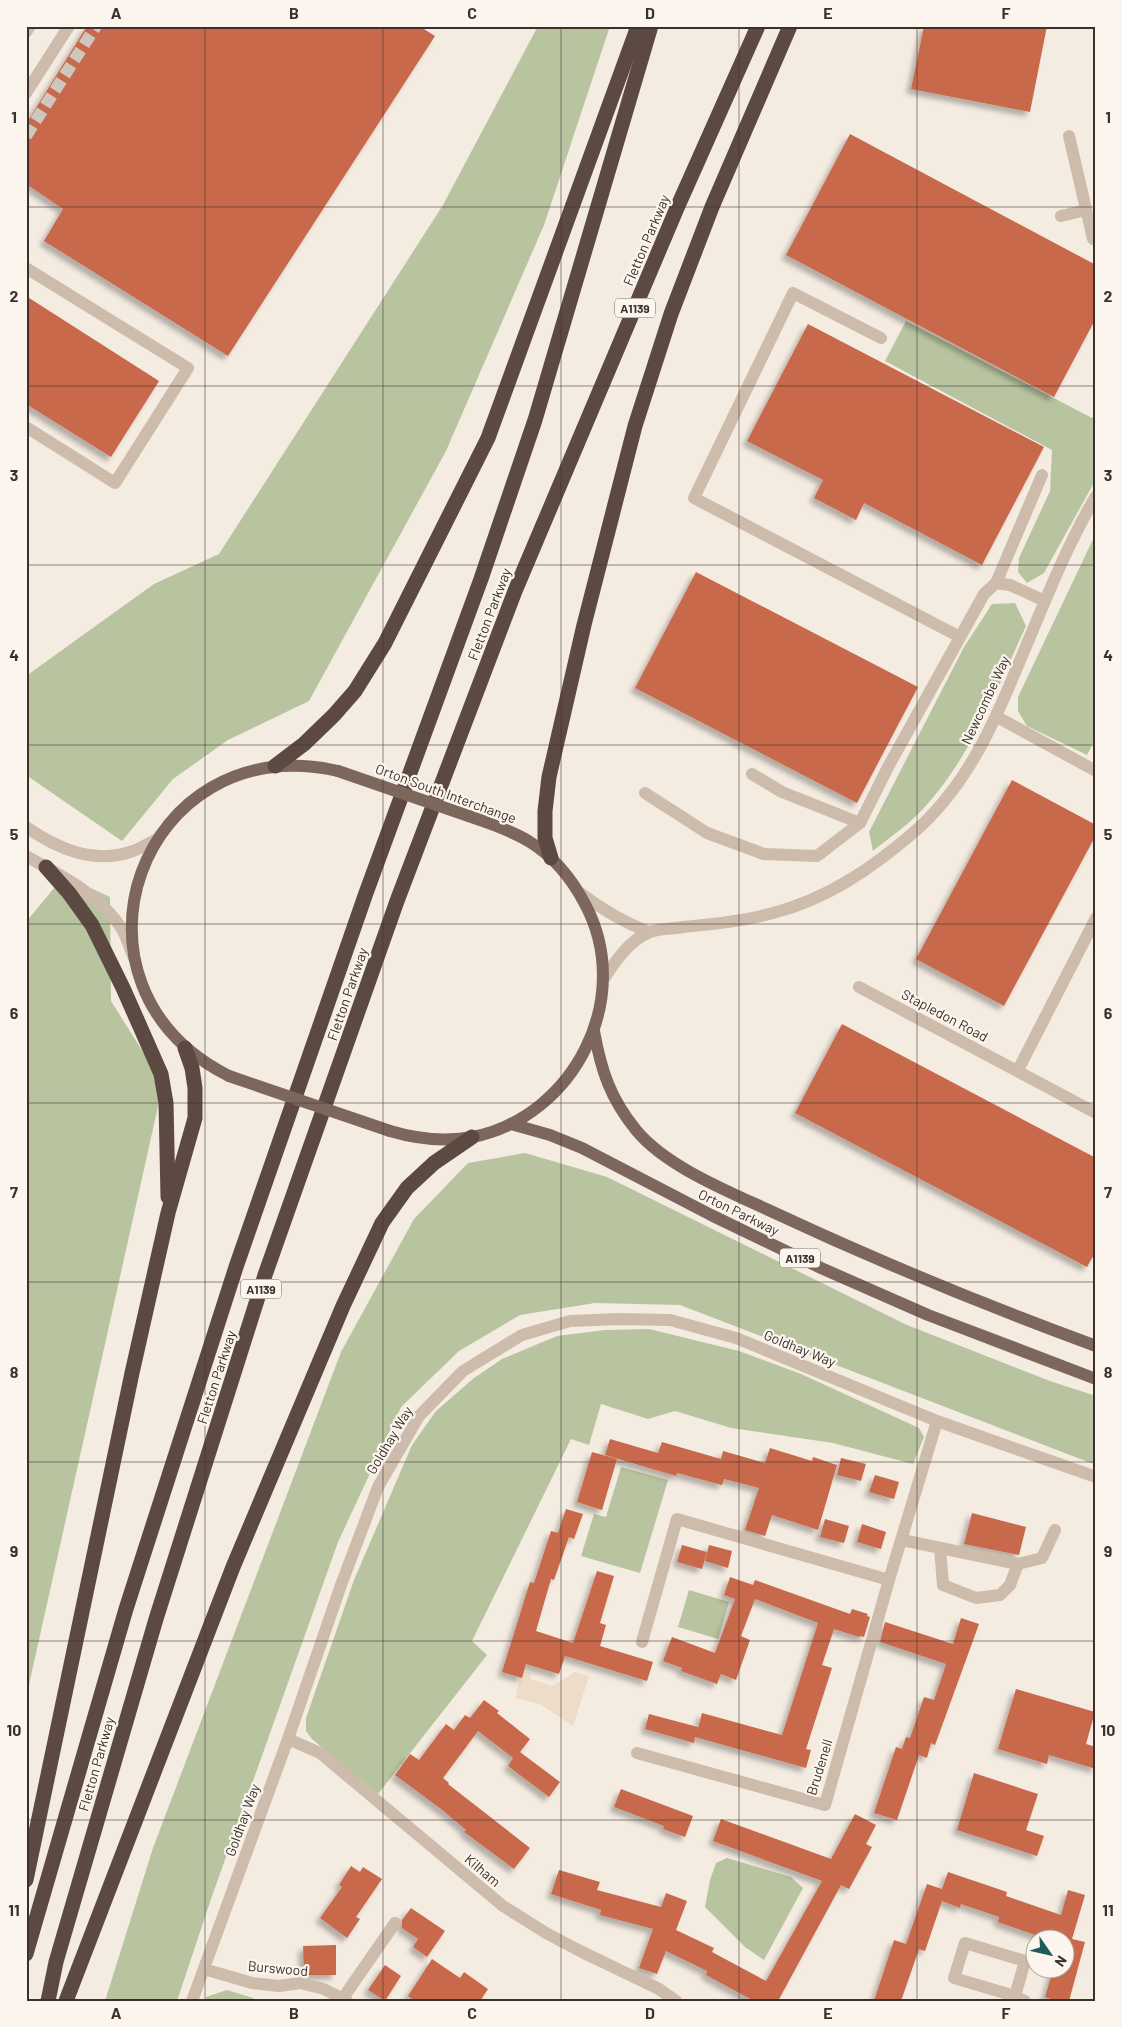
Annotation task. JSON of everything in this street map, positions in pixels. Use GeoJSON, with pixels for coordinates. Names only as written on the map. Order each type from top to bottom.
{"type":"FeatureCollection","features":[{"type":"Feature","properties":{"kind":"highway"},"geometry":{"type":"LineString","coordinates":[[275,766],[304,744],[334,716],[355,691],[385,643],[488,438],[638,26]]}},
{"type":"Feature","properties":{"kind":"highway","name":"Fletton Parkway"},"geometry":{"type":"LineString","coordinates":[[26,1954],[126,1609],[227,1296],[366,893],[481,579],[535,420],[650,26]]}},
{"type":"Feature","properties":{"kind":"highway","name":"Fletton Parkway"},"geometry":{"type":"LineString","coordinates":[[48,2001],[56,1962],[162,1600],[265,1276],[397,901],[515,591],[677,208],[758,26]]}},
{"type":"Feature","properties":{"kind":"highway"},"geometry":{"type":"LineString","coordinates":[[551,858],[545,838],[545,811],[549,777],[584,625],[635,426],[671,314],[712,207],[790,26]]}},
{"type":"Feature","properties":{"kind":"highway"},"geometry":{"type":"LineString","coordinates":[[46,867],[69,893],[92,925],[127,997],[161,1074],[166,1103],[168,1213]]}},
{"type":"Feature","properties":{"kind":"highway"},"geometry":{"type":"LineString","coordinates":[[26,1880],[132,1373],[168,1213],[195,1118],[195,1088],[192,1068],[185,1048]]}},
{"type":"Feature","properties":{"kind":"highway"},"geometry":{"type":"LineString","coordinates":[[66,2001],[233,1567],[346,1297],[382,1223],[407,1188],[434,1163],[472,1137]]}},
{"type":"Feature","properties":{"kind":"main road","name":"Orton South Interchange"},"geometry":{"type":"LineString","coordinates":[[275,766],[317,766],[338,771],[509,830],[551,858],[579,892],[590,912],[598,934],[603,980],[601,1006],[594,1030],[570,1076],[553,1095],[533,1111],[511,1124],[472,1137],[431,1140],[390,1131],[229,1076],[206,1064],[185,1048],[168,1029],[152,1007],[141,984],[134,958],[131,932],[132,906],[138,880],[157,839],[190,802],[216,785],[244,772],[275,766]]}},
{"type":"Feature","properties":{"kind":"main road","name":"Orton Parkway"},"geometry":{"type":"LineString","coordinates":[[594,1030],[601,1066],[613,1097],[636,1131],[658,1151],[680,1165],[725,1190],[832,1240],[942,1287],[1096,1346]]}},
{"type":"Feature","properties":{"kind":"main road","name":"Orton Parkway"},"geometry":{"type":"LineString","coordinates":[[511,1124],[550,1135],[582,1148],[704,1212],[821,1268],[928,1315],[1096,1379]]}},
{"type":"Feature","properties":{"kind":"street"},"geometry":{"type":"LineString","coordinates":[[26,32],[30,26]]}},
{"type":"Feature","properties":{"kind":"street"},"geometry":{"type":"LineString","coordinates":[[26,93],[69,26]]}},
{"type":"Feature","properties":{"kind":"street"},"geometry":{"type":"LineString","coordinates":[[1069,136],[1093,240]]}},
{"type":"Feature","properties":{"kind":"street"},"geometry":{"type":"LineString","coordinates":[[1061,216],[1086,210]]}},
{"type":"Feature","properties":{"kind":"street"},"geometry":{"type":"LineString","coordinates":[[26,268],[188,368],[116,483],[26,427]]}},
{"type":"Feature","properties":{"kind":"street"},"geometry":{"type":"LineString","coordinates":[[881,338],[793,293],[694,498],[960,637]]}},
{"type":"Feature","properties":{"kind":"street"},"geometry":{"type":"LineString","coordinates":[[645,793],[707,833],[764,854],[817,856],[860,823],[888,767],[984,594],[996,583],[1042,474]]}},
{"type":"Feature","properties":{"kind":"street","name":"Newcombe Way"},"geometry":{"type":"LineString","coordinates":[[603,980],[615,960],[631,944],[650,932],[743,920],[774,913],[812,900],[847,883],[914,832],[946,798],[972,762],[997,717],[1045,600],[1096,496]]}},
{"type":"Feature","properties":{"kind":"street"},"geometry":{"type":"LineString","coordinates":[[996,583],[1010,585],[1045,600]]}},
{"type":"Feature","properties":{"kind":"street"},"geometry":{"type":"LineString","coordinates":[[997,717],[1096,771]]}},
{"type":"Feature","properties":{"kind":"street"},"geometry":{"type":"LineString","coordinates":[[752,774],[782,792],[860,823]]}},
{"type":"Feature","properties":{"kind":"street"},"geometry":{"type":"LineString","coordinates":[[26,827],[50,843],[70,852],[87,856],[108,856],[133,851],[157,839]]}},
{"type":"Feature","properties":{"kind":"street"},"geometry":{"type":"LineString","coordinates":[[26,856],[81,888],[103,906],[121,929],[134,958]]}},
{"type":"Feature","properties":{"kind":"street","name":"Newcombe Way"},"geometry":{"type":"LineString","coordinates":[[579,892],[600,909],[624,922],[650,932]]}},
{"type":"Feature","properties":{"kind":"street"},"geometry":{"type":"LineString","coordinates":[[1018,1070],[1090,941],[1096,918]]}},
{"type":"Feature","properties":{"kind":"street","name":"Stapledon Road"},"geometry":{"type":"LineString","coordinates":[[859,986],[1096,1113]]}},
{"type":"Feature","properties":{"kind":"street","name":"Goldhay Way"},"geometry":{"type":"LineString","coordinates":[[192,2001],[378,1487],[419,1416],[463,1371],[522,1335],[570,1321],[619,1319],[670,1320],[736,1338],[937,1421],[1096,1477]]}},
{"type":"Feature","properties":{"kind":"street","name":"Brudenell"},"geometry":{"type":"LineString","coordinates":[[637,1753],[825,1806],[888,1580],[902,1540],[937,1421]]}},
{"type":"Feature","properties":{"kind":"street"},"geometry":{"type":"LineString","coordinates":[[642,1642],[677,1519],[888,1580]]}},
{"type":"Feature","properties":{"kind":"street"},"geometry":{"type":"LineString","coordinates":[[902,1540],[1018,1564],[1042,1558],[1055,1530]]}},
{"type":"Feature","properties":{"kind":"street"},"geometry":{"type":"LineString","coordinates":[[940,1548],[943,1585],[976,1598],[1000,1595],[1010,1585],[1018,1564]]}},
{"type":"Feature","properties":{"kind":"street","name":"Kilham"},"geometry":{"type":"LineString","coordinates":[[288,1739],[320,1754],[503,1906],[546,1933],[659,1989],[676,2001]]}},
{"type":"Feature","properties":{"kind":"street"},"geometry":{"type":"LineString","coordinates":[[345,1999],[395,1922]]}},
{"type":"Feature","properties":{"kind":"street"},"geometry":{"type":"LineString","coordinates":[[965,1943],[1024,1961],[1020,1998],[954,1978],[965,1943]]}},
{"type":"Feature","properties":{"kind":"street","name":"Burswood"},"geometry":{"type":"LineString","coordinates":[[204,1969],[252,1983],[279,1986],[300,1983],[324,1988],[345,1999]]}},
{"type":"Feature","properties":{"kind":"green space"},"geometry":{"type":"Polygon","coordinates":[[[538,26],[610,26],[544,225],[446,451],[309,701],[228,740],[173,779],[122,841],[26,775],[26,676],[154,584],[219,554],[443,205],[538,26]]]}},
{"type":"Feature","properties":{"kind":"green space"},"geometry":{"type":"Polygon","coordinates":[[[906,321],[1092,418],[1096,413],[1096,479],[1044,573],[1027,583],[1018,572],[1019,558],[1050,491],[1052,450],[885,361],[906,321]]]}},
{"type":"Feature","properties":{"kind":"green space"},"geometry":{"type":"Polygon","coordinates":[[[1096,533],[1096,738],[1087,755],[1027,726],[1018,711],[1018,697],[1096,533]]]}},
{"type":"Feature","properties":{"kind":"green space"},"geometry":{"type":"Polygon","coordinates":[[[1015,603],[1026,626],[982,722],[969,745],[940,789],[923,809],[873,851],[869,832],[964,647],[992,604],[1015,603]]]}},
{"type":"Feature","properties":{"kind":"green space"},"geometry":{"type":"Polygon","coordinates":[[[64,876],[110,897],[111,1001],[163,1084],[26,1698],[26,922],[64,876]]]}},
{"type":"Feature","properties":{"kind":"green space"},"geometry":{"type":"Polygon","coordinates":[[[525,1153],[607,1177],[907,1325],[1050,1381],[1096,1396],[1096,1465],[680,1305],[595,1303],[520,1315],[459,1351],[401,1407],[338,1542],[211,1899],[177,2001],[105,2001],[153,1848],[341,1352],[414,1219],[468,1163],[525,1153]]]}},
{"type":"Feature","properties":{"kind":"green space"},"geometry":{"type":"Polygon","coordinates":[[[649,1329],[739,1351],[801,1374],[919,1428],[924,1437],[913,1464],[833,1443],[731,1428],[675,1411],[648,1419],[601,1404],[589,1445],[571,1439],[472,1641],[487,1655],[378,1794],[312,1739],[306,1731],[306,1718],[354,1580],[412,1445],[436,1411],[474,1378],[502,1359],[557,1336],[605,1330],[649,1329]]]}},
{"type":"Feature","properties":{"kind":"green space"},"geometry":{"type":"Polygon","coordinates":[[[621,1467],[668,1480],[640,1573],[581,1556],[594,1514],[606,1517],[621,1467]]]}},
{"type":"Feature","properties":{"kind":"green space"},"geometry":{"type":"Polygon","coordinates":[[[689,1590],[729,1602],[718,1639],[678,1627],[689,1590]]]}},
{"type":"Feature","properties":{"kind":"green space"},"geometry":{"type":"Polygon","coordinates":[[[727,1858],[791,1877],[803,1888],[764,1960],[745,1947],[705,1907],[710,1880],[716,1863],[727,1858]]]}},
{"type":"Feature","properties":{"kind":"green space"},"geometry":{"type":"Polygon","coordinates":[[[227,1990],[253,1998],[255,2001],[205,2001],[206,1997],[227,1990]]]}},
{"type":"Feature","properties":{"kind":"shaded area"},"geometry":{"type":"Polygon","coordinates":[[[520,1670],[531,1673],[530,1679],[553,1686],[575,1672],[589,1676],[573,1726],[540,1704],[516,1698],[520,1670]]]}},
{"type":"Feature","properties":{"kind":"building"},"geometry":{"type":"Polygon","coordinates":[[[87,26],[419,26],[435,36],[228,356],[44,241],[63,209],[26,184],[26,124],[87,26]]]}},
{"type":"Feature","properties":{"kind":"building"},"geometry":{"type":"Polygon","coordinates":[[[924,26],[1047,26],[1030,112],[911,89],[924,26]]]}},
{"type":"Feature","properties":{"kind":"building"},"geometry":{"type":"Polygon","coordinates":[[[850,134],[1096,265],[1096,318],[1054,397],[786,255],[850,134]]]}},
{"type":"Feature","properties":{"kind":"building"},"geometry":{"type":"Polygon","coordinates":[[[26,296],[159,381],[111,457],[26,404],[26,296]]]}},
{"type":"Feature","properties":{"kind":"building"},"geometry":{"type":"Polygon","coordinates":[[[808,324],[1044,447],[982,565],[864,503],[856,520],[814,498],[823,480],[747,441],[808,324]]]}},
{"type":"Feature","properties":{"kind":"building"},"geometry":{"type":"Polygon","coordinates":[[[696,572],[918,687],[857,803],[635,688],[696,572]]]}},
{"type":"Feature","properties":{"kind":"building"},"geometry":{"type":"Polygon","coordinates":[[[1012,780],[1096,825],[1096,835],[1004,1006],[916,959],[1012,780]]]}},
{"type":"Feature","properties":{"kind":"building"},"geometry":{"type":"Polygon","coordinates":[[[842,1024],[1096,1158],[1096,1251],[1087,1267],[795,1113],[842,1024]]]}},
{"type":"Feature","properties":{"kind":"building"},"geometry":{"type":"Polygon","coordinates":[[[610,1439],[658,1453],[662,1442],[721,1459],[723,1451],[765,1463],[770,1448],[812,1461],[813,1457],[837,1465],[818,1530],[772,1515],[765,1536],[745,1530],[759,1488],[724,1479],[722,1485],[677,1473],[676,1476],[605,1455],[610,1439]]]}},
{"type":"Feature","properties":{"kind":"building"},"geometry":{"type":"Polygon","coordinates":[[[592,1452],[617,1459],[602,1510],[577,1502],[592,1452]]]}},
{"type":"Feature","properties":{"kind":"building"},"geometry":{"type":"Polygon","coordinates":[[[841,1458],[866,1464],[861,1481],[837,1475],[841,1458]]]}},
{"type":"Feature","properties":{"kind":"building"},"geometry":{"type":"Polygon","coordinates":[[[875,1475],[899,1482],[894,1499],[869,1492],[875,1475]]]}},
{"type":"Feature","properties":{"kind":"building"},"geometry":{"type":"Polygon","coordinates":[[[566,1509],[583,1514],[574,1539],[569,1537],[554,1580],[551,1579],[536,1631],[573,1643],[597,1571],[614,1576],[600,1623],[606,1625],[600,1646],[653,1662],[647,1681],[565,1656],[559,1674],[526,1664],[522,1678],[502,1672],[530,1582],[534,1583],[551,1531],[558,1533],[566,1509]]]}},
{"type":"Feature","properties":{"kind":"building"},"geometry":{"type":"Polygon","coordinates":[[[972,1513],[1026,1527],[1019,1555],[964,1544],[972,1513]]]}},
{"type":"Feature","properties":{"kind":"building"},"geometry":{"type":"Polygon","coordinates":[[[825,1519],[849,1526],[844,1543],[820,1537],[825,1519]]]}},
{"type":"Feature","properties":{"kind":"building"},"geometry":{"type":"Polygon","coordinates":[[[862,1524],[886,1532],[881,1549],[857,1542],[862,1524]]]}},
{"type":"Feature","properties":{"kind":"building"},"geometry":{"type":"Polygon","coordinates":[[[682,1545],[707,1552],[702,1569],[677,1562],[682,1545]]]}},
{"type":"Feature","properties":{"kind":"building"},"geometry":{"type":"Polygon","coordinates":[[[709,1545],[732,1551],[728,1568],[705,1561],[709,1545]]]}},
{"type":"Feature","properties":{"kind":"building"},"geometry":{"type":"Polygon","coordinates":[[[730,1577],[753,1585],[755,1580],[850,1614],[852,1609],[868,1614],[867,1616],[870,1617],[864,1637],[834,1629],[822,1665],[832,1668],[806,1749],[811,1750],[806,1768],[695,1737],[694,1743],[645,1729],[649,1714],[698,1727],[697,1732],[702,1713],[782,1735],[818,1623],[755,1599],[741,1636],[750,1640],[736,1680],[721,1674],[717,1684],[681,1671],[682,1668],[663,1661],[672,1637],[715,1653],[735,1599],[724,1595],[730,1577]]]}},
{"type":"Feature","properties":{"kind":"building"},"geometry":{"type":"Polygon","coordinates":[[[961,1618],[979,1624],[935,1745],[931,1743],[927,1758],[919,1755],[897,1820],[874,1813],[896,1747],[902,1749],[906,1737],[910,1738],[924,1697],[934,1700],[946,1664],[880,1642],[885,1622],[953,1644],[961,1618]]]}},
{"type":"Feature","properties":{"kind":"building"},"geometry":{"type":"Polygon","coordinates":[[[1016,1689],[1095,1712],[1086,1744],[1096,1747],[1096,1769],[1049,1755],[1047,1764],[998,1749],[1016,1689]]]}},
{"type":"Feature","properties":{"kind":"building"},"geometry":{"type":"Polygon","coordinates":[[[484,1700],[499,1711],[497,1713],[530,1739],[520,1752],[560,1782],[549,1797],[508,1766],[513,1758],[478,1731],[443,1778],[448,1784],[530,1848],[514,1869],[464,1832],[466,1830],[441,1809],[395,1775],[410,1754],[419,1760],[446,1724],[454,1730],[465,1715],[470,1718],[484,1700]]]}},
{"type":"Feature","properties":{"kind":"building"},"geometry":{"type":"Polygon","coordinates":[[[974,1773],[1038,1794],[1026,1830],[1044,1836],[1037,1856],[957,1830],[974,1773]]]}},
{"type":"Feature","properties":{"kind":"building"},"geometry":{"type":"Polygon","coordinates":[[[621,1789],[693,1816],[685,1837],[663,1829],[664,1826],[614,1807],[621,1789]]]}},
{"type":"Feature","properties":{"kind":"building"},"geometry":{"type":"Polygon","coordinates":[[[855,1814],[876,1825],[866,1844],[872,1847],[849,1889],[841,1885],[778,2001],[754,2001],[706,1975],[707,1971],[666,1951],[657,1974],[639,1968],[653,1929],[600,1915],[601,1910],[551,1894],[559,1870],[600,1882],[597,1890],[661,1907],[666,1893],[687,1901],[676,1930],[714,1948],[712,1952],[766,1981],[822,1881],[713,1841],[721,1819],[831,1859],[855,1814]]]}},
{"type":"Feature","properties":{"kind":"building"},"geometry":{"type":"Polygon","coordinates":[[[351,1866],[360,1872],[363,1867],[382,1879],[356,1917],[360,1919],[347,1938],[320,1918],[342,1887],[339,1885],[351,1866]]]}},
{"type":"Feature","properties":{"kind":"building"},"geometry":{"type":"Polygon","coordinates":[[[948,1872],[1007,1892],[1006,1896],[1061,1915],[1068,1890],[1085,1895],[1074,1932],[1074,1930],[1024,1931],[998,1922],[999,1917],[961,1904],[960,1908],[942,1901],[925,1951],[919,1949],[901,2001],[874,2001],[894,1940],[906,1944],[927,1884],[942,1889],[948,1872]]]}},
{"type":"Feature","properties":{"kind":"building"},"geometry":{"type":"Polygon","coordinates":[[[411,1908],[445,1931],[427,1957],[413,1947],[418,1939],[402,1928],[402,1920],[411,1908]]]}},
{"type":"Feature","properties":{"kind":"building"},"geometry":{"type":"Polygon","coordinates":[[[1074,1939],[1085,1942],[1069,2001],[1057,2001],[1045,1997],[1050,1980],[1074,1980],[1074,1939]]]}},
{"type":"Feature","properties":{"kind":"building"},"geometry":{"type":"Polygon","coordinates":[[[336,1945],[336,1975],[304,1975],[303,1946],[336,1945]]]}},
{"type":"Feature","properties":{"kind":"building"},"geometry":{"type":"Polygon","coordinates":[[[432,1959],[460,1978],[464,1972],[488,1989],[480,2001],[415,2001],[408,1996],[432,1959]]]}},
{"type":"Feature","properties":{"kind":"building"},"geometry":{"type":"Polygon","coordinates":[[[385,1965],[401,1976],[385,2001],[368,1990],[385,1965]]]}},
{"type":"Feature","properties":{"kind":"tunnel"},"geometry":{"type":"LineString","coordinates":[[26,136],[96,26]]}}]}
